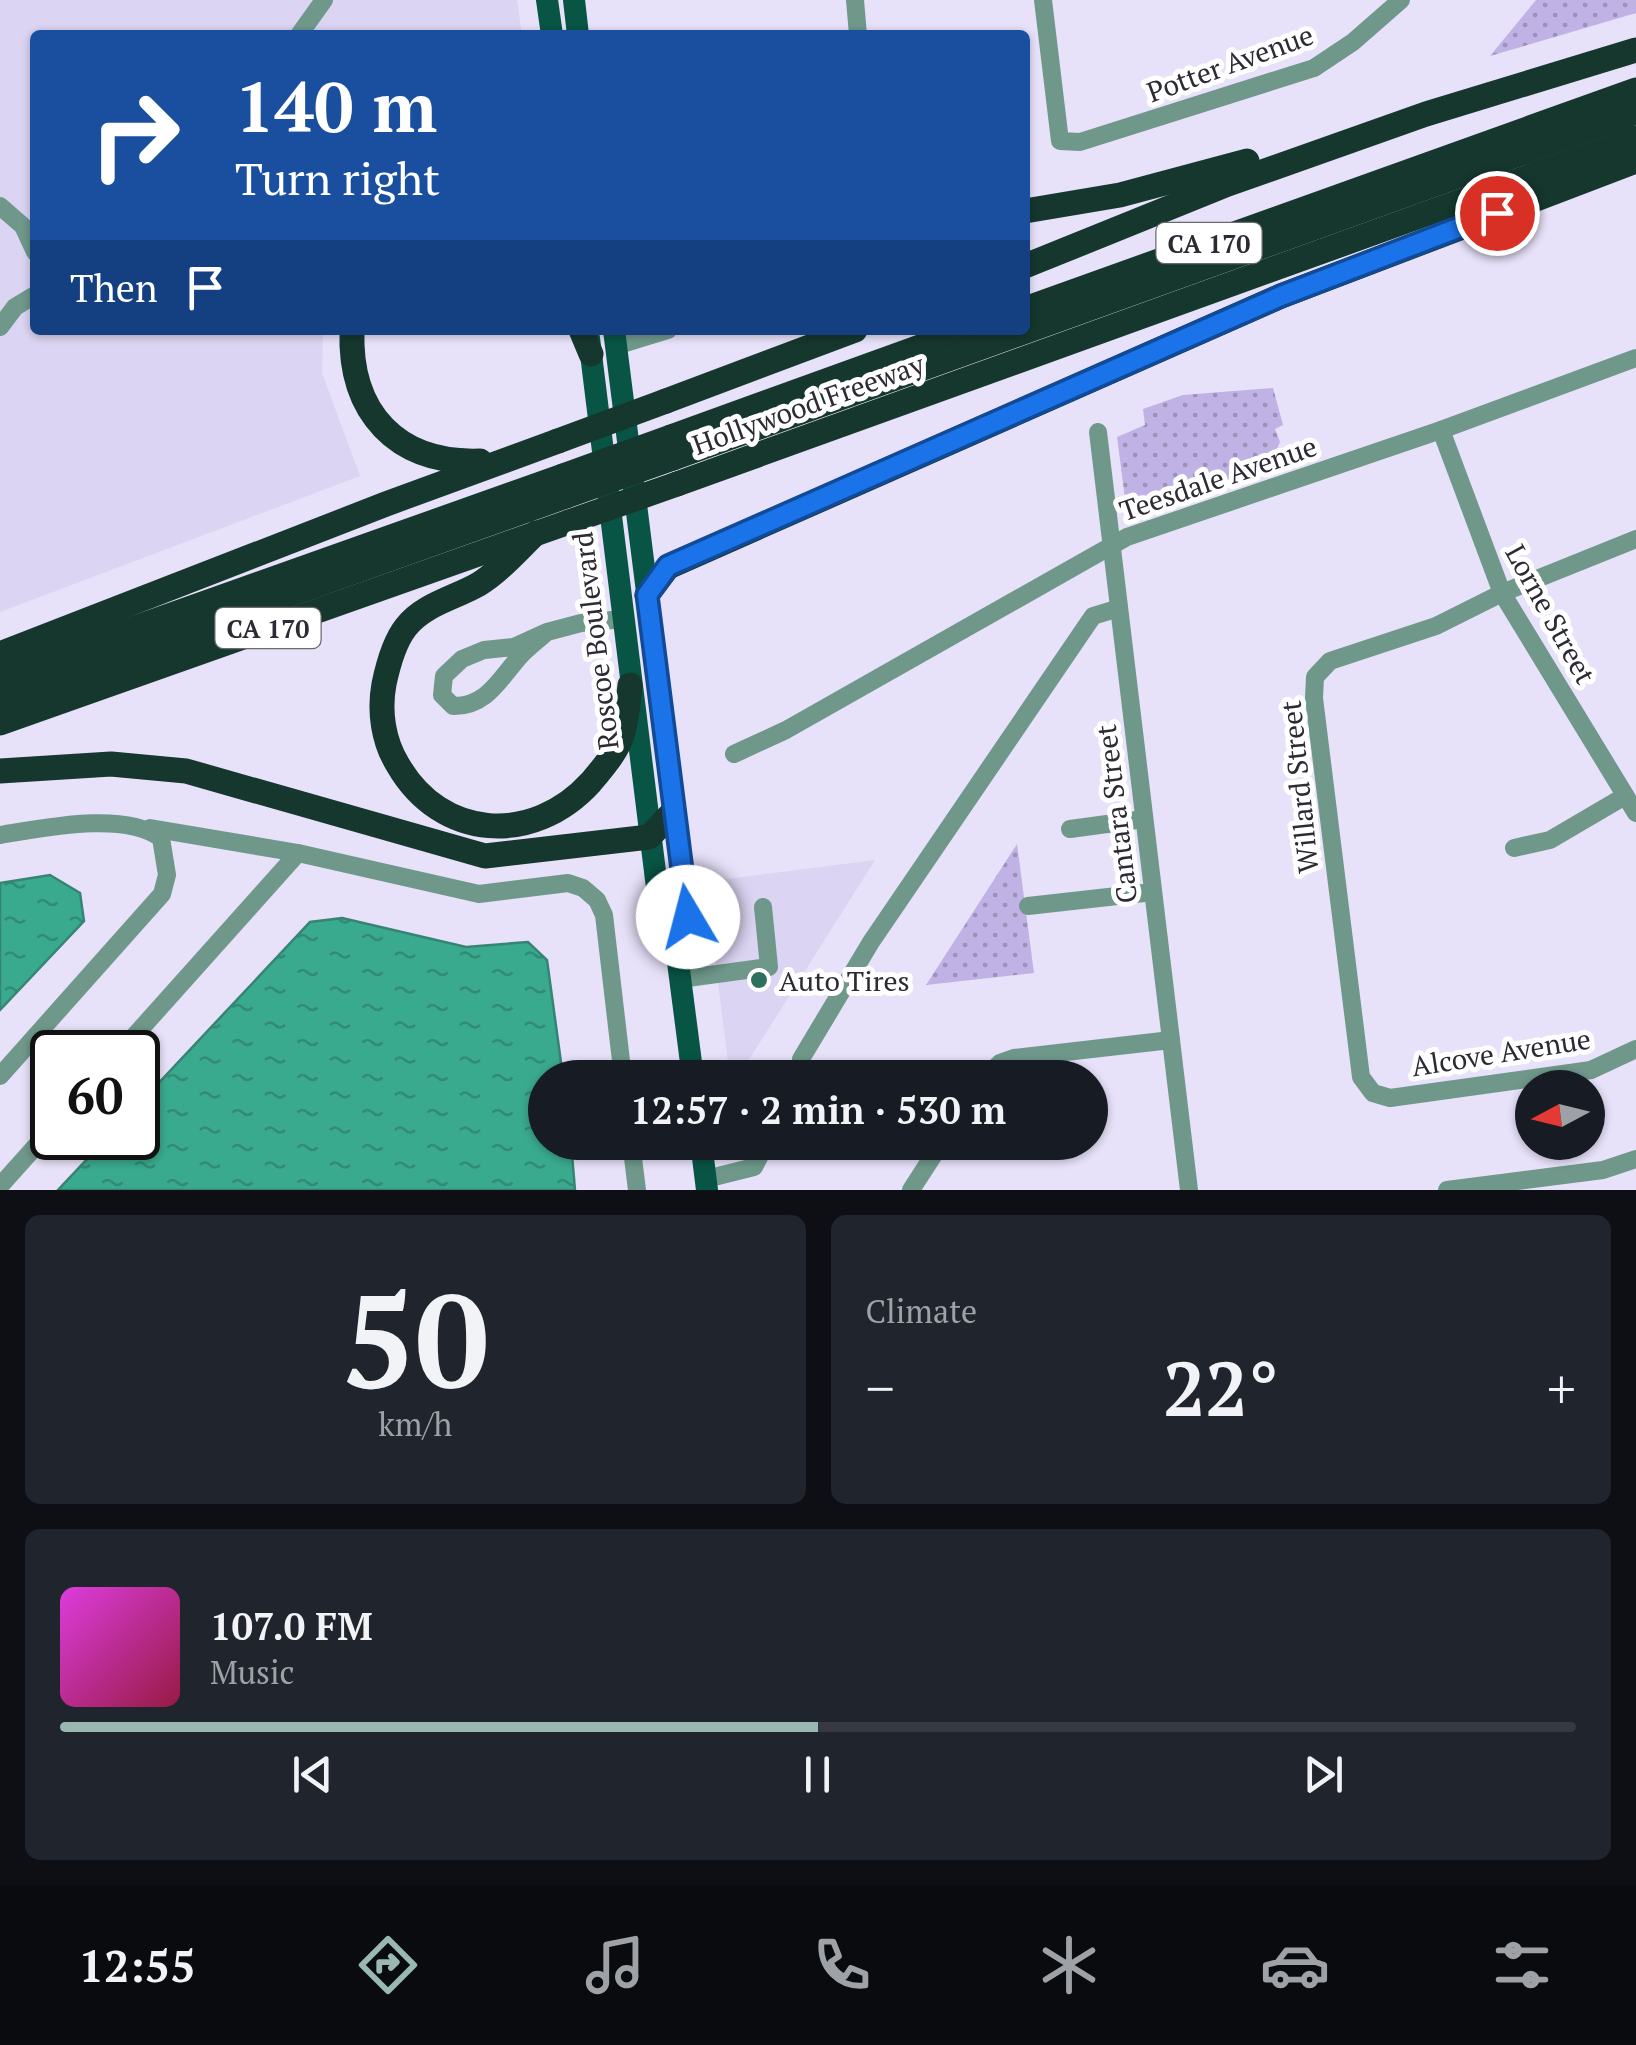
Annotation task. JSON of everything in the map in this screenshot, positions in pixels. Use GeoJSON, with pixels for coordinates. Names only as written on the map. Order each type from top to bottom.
{"type":"FeatureCollection","features":[{"type":"Feature","properties":{"kind":"highway"},"geometry":{"type":"LineString","coordinates":[[1030,210],[1120,195],[1426,114],[1636,50]]}},
{"type":"Feature","properties":{"kind":"highway","name":"CA 170"},"geometry":{"type":"LineString","coordinates":[[1030,307],[1636,90]]}},
{"type":"Feature","properties":{"kind":"highway"},"geometry":{"type":"LineString","coordinates":[[1030,332],[1636,112]]}},
{"type":"Feature","properties":{"kind":"highway"},"geometry":{"type":"LineString","coordinates":[[1030,264],[1228,184],[1426,114]]}},
{"type":"Feature","properties":{"kind":"highway"},"geometry":{"type":"LineString","coordinates":[[674,462],[1636,124]]}},
{"type":"Feature","properties":{"kind":"highway","name":"Hollywood Freeway"},"geometry":{"type":"LineString","coordinates":[[0,676],[566,501],[1636,138]]}},
{"type":"Feature","properties":{"kind":"highway"},"geometry":{"type":"LineString","coordinates":[[647,595],[668,566],[1121,366],[1281,296],[1636,161]]}},
{"type":"Feature","properties":{"kind":"highway"},"geometry":{"type":"LineString","coordinates":[[352,335],[358,388],[372,416],[395,439],[420,454],[451,462],[481,461],[558,441]]}},
{"type":"Feature","properties":{"kind":"highway"},"geometry":{"type":"LineString","coordinates":[[666,401],[795,335]]}},
{"type":"Feature","properties":{"kind":"highway"},"geometry":{"type":"LineString","coordinates":[[0,654],[386,504],[843,335]]}},
{"type":"Feature","properties":{"kind":"highway","name":"Hollywood Freeway"},"geometry":{"type":"LineString","coordinates":[[0,723],[536,534],[566,501],[674,462],[956,335]]}},
{"type":"Feature","properties":{"kind":"highway"},"geometry":{"type":"LineString","coordinates":[[674,462],[1023,335]]}},
{"type":"Feature","properties":{"kind":"highway"},"geometry":{"type":"LineString","coordinates":[[0,698],[566,501]]}},
{"type":"Feature","properties":{"kind":"highway"},"geometry":{"type":"LineString","coordinates":[[0,710],[566,501]]}},
{"type":"Feature","properties":{"kind":"highway"},"geometry":{"type":"LineString","coordinates":[[536,534],[481,583],[424,612],[406,626],[394,649],[382,692],[382,715],[392,756],[409,784],[428,804],[476,825],[518,823],[556,810],[580,794],[604,768],[621,739],[630,685]]}},
{"type":"Feature","properties":{"kind":"highway"},"geometry":{"type":"LineString","coordinates":[[0,772],[111,764],[186,772],[485,856],[649,837],[674,811]]}},
{"type":"Feature","properties":{"kind":"main road"},"geometry":{"type":"LineString","coordinates":[[548,0],[551,30]]}},
{"type":"Feature","properties":{"kind":"main road"},"geometry":{"type":"LineString","coordinates":[[574,0],[577,30]]}},
{"type":"Feature","properties":{"kind":"main road","name":"Roscoe Boulevard"},"geometry":{"type":"LineString","coordinates":[[598,338],[647,595],[688,917],[675,940]]}},
{"type":"Feature","properties":{"kind":"main road","name":"Roscoe Boulevard"},"geometry":{"type":"LineString","coordinates":[[598,338],[622,620],[649,837],[660,920],[675,940],[691,1060]]}},
{"type":"Feature","properties":{"kind":"street"},"geometry":{"type":"LineString","coordinates":[[303,30],[324,0]]}},
{"type":"Feature","properties":{"kind":"street"},"geometry":{"type":"LineString","coordinates":[[855,0],[858,30]]}},
{"type":"Feature","properties":{"kind":"street","name":"Potter Avenue"},"geometry":{"type":"LineString","coordinates":[[1043,0],[1060,141],[1080,142],[1314,68],[1353,42],[1399,1]]}},
{"type":"Feature","properties":{"kind":"street"},"geometry":{"type":"LineString","coordinates":[[0,206],[23,226],[30,241]]}},
{"type":"Feature","properties":{"kind":"street"},"geometry":{"type":"LineString","coordinates":[[0,327],[16,307],[30,298]]}},
{"type":"Feature","properties":{"kind":"street"},"geometry":{"type":"LineString","coordinates":[[598,338],[624,335]]}},
{"type":"Feature","properties":{"kind":"street","name":"Teesdale Avenue"},"geometry":{"type":"LineString","coordinates":[[734,754],[786,730],[1133,535],[1636,358]]}},
{"type":"Feature","properties":{"kind":"street","name":"Lorne Street"},"geometry":{"type":"LineString","coordinates":[[1440,430],[1502,593],[1636,814]]}},
{"type":"Feature","properties":{"kind":"street","name":"Cantara Street"},"geometry":{"type":"LineString","coordinates":[[1098,432],[1190,1190]]}},
{"type":"Feature","properties":{"kind":"street","name":"Willard Street"},"geometry":{"type":"LineString","coordinates":[[1373,1093],[1361,1077],[1314,698],[1316,677],[1330,661],[1436,626],[1502,593],[1636,540]]}},
{"type":"Feature","properties":{"kind":"street"},"geometry":{"type":"LineString","coordinates":[[801,1060],[870,942],[1094,616],[1119,608]]}},
{"type":"Feature","properties":{"kind":"street"},"geometry":{"type":"LineString","coordinates":[[547,632],[483,697],[466,706],[453,706],[442,695],[444,676],[462,660],[484,650],[514,647],[547,632],[580,623],[622,620]]}},
{"type":"Feature","properties":{"kind":"street"},"geometry":{"type":"LineString","coordinates":[[1514,848],[1550,840],[1625,796]]}},
{"type":"Feature","properties":{"kind":"street"},"geometry":{"type":"LineString","coordinates":[[1070,829],[1144,820]]}},
{"type":"Feature","properties":{"kind":"street"},"geometry":{"type":"LineString","coordinates":[[0,835],[50,827],[144,827],[298,853],[478,894],[568,883],[582,888],[597,900],[604,915],[622,1060]]}},
{"type":"Feature","properties":{"kind":"street"},"geometry":{"type":"LineString","coordinates":[[0,1076],[162,894],[166,856],[160,838],[144,827]]}},
{"type":"Feature","properties":{"kind":"street"},"geometry":{"type":"LineString","coordinates":[[140,1030],[298,853]]}},
{"type":"Feature","properties":{"kind":"street"},"geometry":{"type":"LineString","coordinates":[[1028,906],[1153,892]]}},
{"type":"Feature","properties":{"kind":"street"},"geometry":{"type":"LineString","coordinates":[[680,979],[770,967],[763,907]]}},
{"type":"Feature","properties":{"kind":"street"},"geometry":{"type":"LineString","coordinates":[[1008,1060],[1171,1040]]}},
{"type":"Feature","properties":{"kind":"street","name":"Alcove Avenue"},"geometry":{"type":"LineString","coordinates":[[1373,1093],[1390,1098],[1591,1070],[1636,1050]]}},
{"type":"Feature","properties":{"kind":"street"},"geometry":{"type":"LineString","coordinates":[[0,1186],[30,1153]]}},
{"type":"Feature","properties":{"kind":"street"},"geometry":{"type":"LineString","coordinates":[[1448,1190],[1603,1170],[1636,1159]]}},
{"type":"Feature","properties":{"kind":"street"},"geometry":{"type":"LineString","coordinates":[[633,1160],[637,1190]]}},
{"type":"Feature","properties":{"kind":"street"},"geometry":{"type":"LineString","coordinates":[[707,1184],[754,1167],[757,1160]]}},
{"type":"Feature","properties":{"kind":"street"},"geometry":{"type":"LineString","coordinates":[[911,1190],[930,1160]]}},
{"type":"Feature","properties":{"kind":"shaded area"},"geometry":{"type":"Polygon","coordinates":[[[0,0],[517,0],[521,30],[30,30],[30,335],[323,335],[322,373],[360,476],[0,612],[0,0]]]}},
{"type":"Feature","properties":{"kind":"shaded area"},"geometry":{"type":"Polygon","coordinates":[[[1536,0],[1636,0],[1636,13],[1490,56],[1536,0]]]}},
{"type":"Feature","properties":{"kind":"shaded area"},"geometry":{"type":"Polygon","coordinates":[[[1273,388],[1283,425],[1275,429],[1280,442],[1270,465],[1135,512],[1126,506],[1117,437],[1145,425],[1143,409],[1183,395],[1273,388]]]}},
{"type":"Feature","properties":{"kind":"shaded area"},"geometry":{"type":"Polygon","coordinates":[[[1017,844],[1034,973],[926,985],[1017,844]]]}},
{"type":"Feature","properties":{"kind":"shaded area","name":"Auto Tires"},"geometry":{"type":"Polygon","coordinates":[[[875,860],[749,1060],[728,1060],[705,882],[875,860]]]}},
{"type":"Feature","properties":{"kind":"water"},"geometry":{"type":"Polygon","coordinates":[[[50,875],[80,893],[84,921],[0,1010],[0,883],[50,875]]]}},
{"type":"Feature","properties":{"kind":"water"},"geometry":{"type":"Polygon","coordinates":[[[342,918],[466,947],[528,942],[547,960],[561,1060],[528,1060],[528,1160],[572,1160],[575,1190],[58,1190],[86,1160],[160,1160],[160,1082],[310,922],[342,918]]]}},
{"type":"Feature","properties":{"kind":"place","name":"Auto Tires"},"geometry":{"type":"Point","coordinates":[759,980]}},
{"type":"Feature","properties":{"kind":"route"},"geometry":{"type":"LineString","coordinates":[[688,917],[647,595],[668,566],[1281,296],[1497,213]]}}]}
